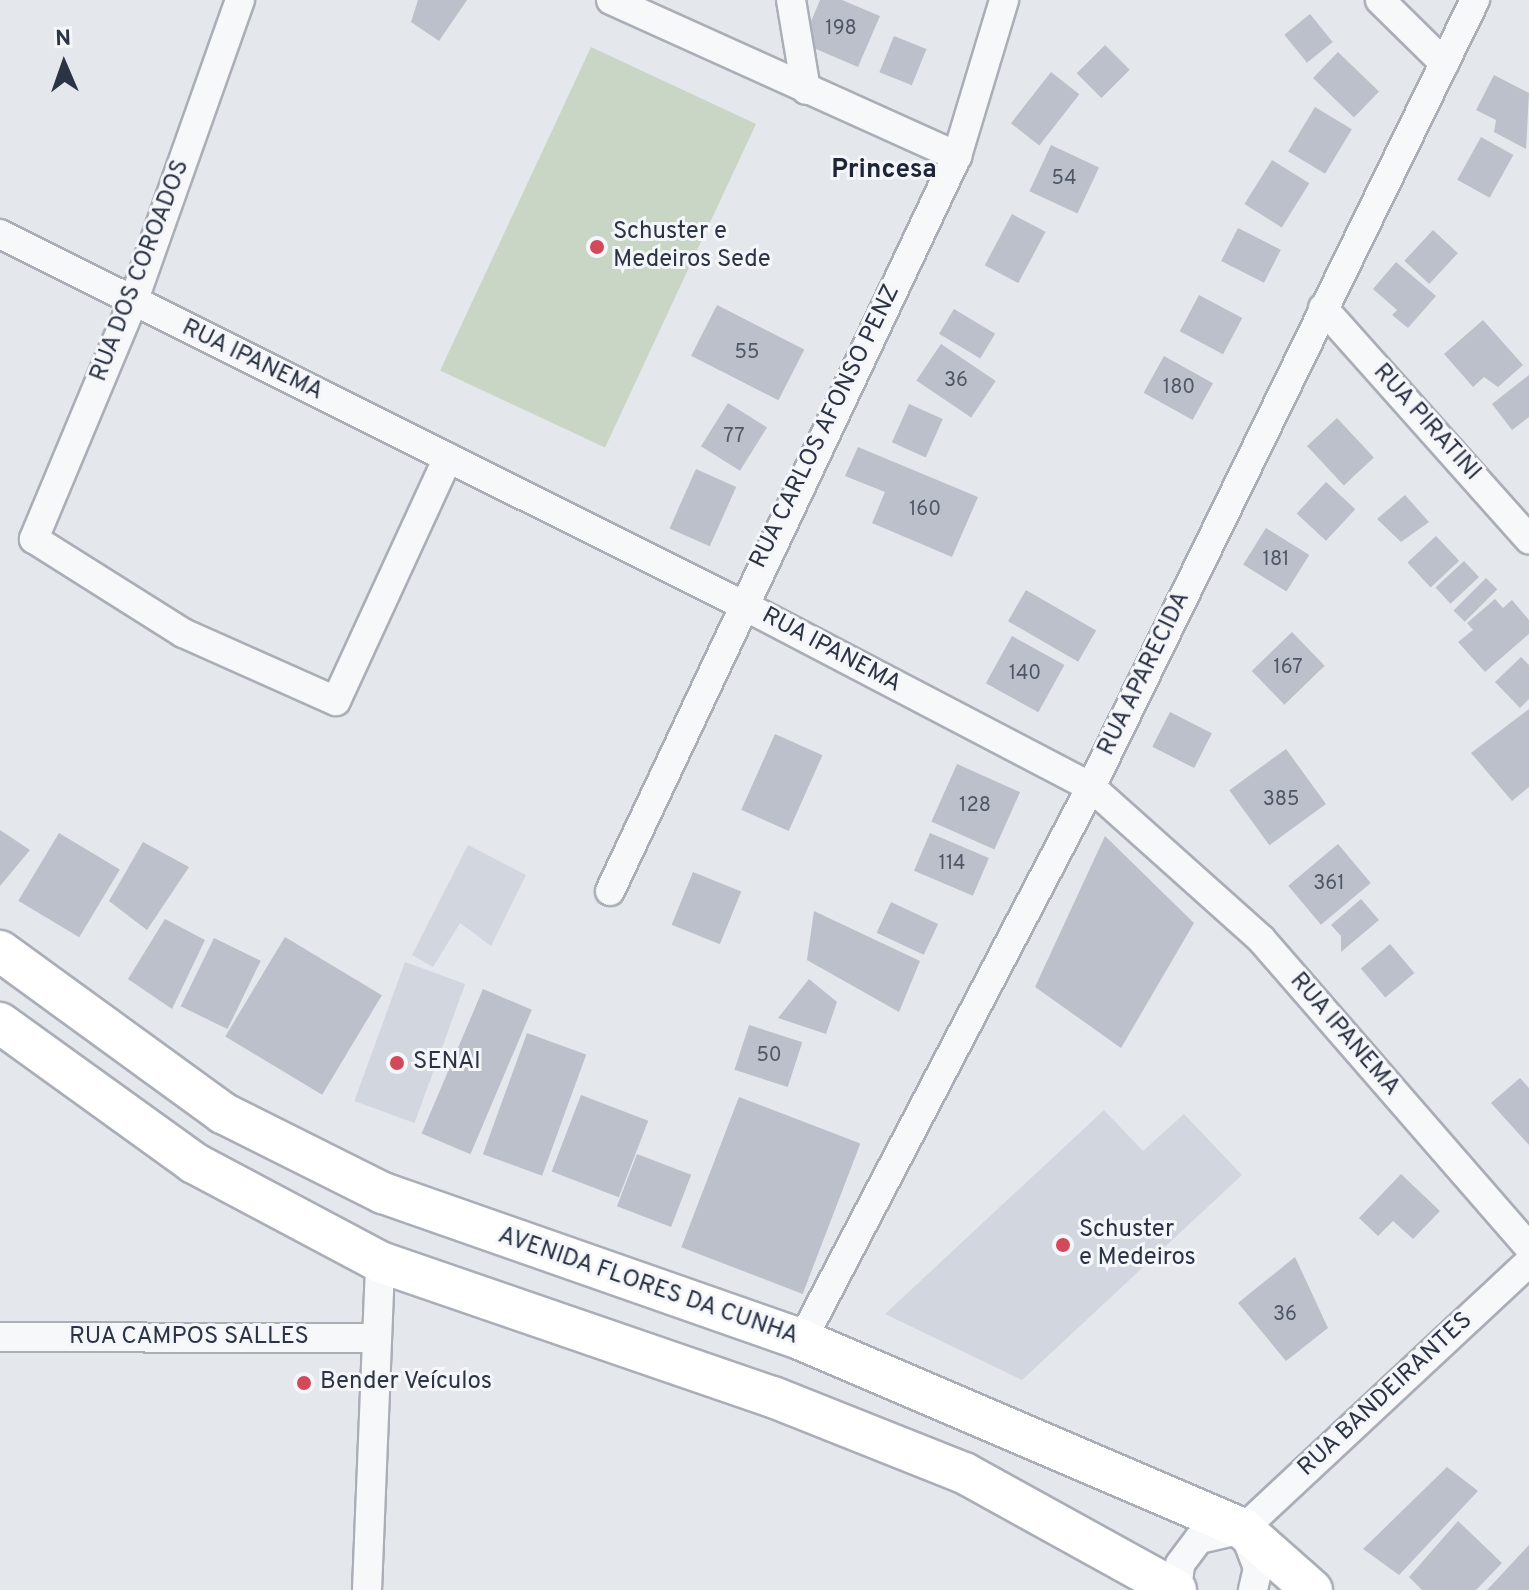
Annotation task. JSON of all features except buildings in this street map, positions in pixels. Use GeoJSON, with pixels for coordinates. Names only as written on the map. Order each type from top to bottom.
{"type":"FeatureCollection","features":[{"type":"Feature","properties":{"kind":"main road","name":"AVENIDA FLORES DA CUNHA"},"geometry":{"type":"LineString","coordinates":[[0,951],[223,1113],[383,1193],[802,1340],[1243,1529],[1312,1590]]}},
{"type":"Feature","properties":{"kind":"main road"},"geometry":{"type":"LineString","coordinates":[[0,1023],[194,1163],[380,1262],[773,1397],[964,1473],[1176,1590]]}},
{"type":"Feature","properties":{"kind":"street","name":"RUA DOS COROADOS"},"geometry":{"type":"LineString","coordinates":[[240,0],[133,302],[34,539],[183,633],[336,701],[448,458]]}},
{"type":"Feature","properties":{"kind":"street"},"geometry":{"type":"LineString","coordinates":[[611,0],[957,156]]}},
{"type":"Feature","properties":{"kind":"street"},"geometry":{"type":"LineString","coordinates":[[791,0],[806,90]]}},
{"type":"Feature","properties":{"kind":"street","name":"RUA CARLOS AFONSO PENZ"},"geometry":{"type":"LineString","coordinates":[[610,891],[741,604],[957,156],[1004,0]]}},
{"type":"Feature","properties":{"kind":"street"},"geometry":{"type":"LineString","coordinates":[[1380,0],[1444,63]]}},
{"type":"Feature","properties":{"kind":"street","name":"RUA APARECIDA"},"geometry":{"type":"LineString","coordinates":[[802,1340],[1091,787],[1475,0]]}},
{"type":"Feature","properties":{"kind":"street","name":"RUA IPANEMA"},"geometry":{"type":"LineString","coordinates":[[0,234],[741,604],[1091,787],[1261,939],[1529,1247]]}},
{"type":"Feature","properties":{"kind":"street","name":"RUA PIRATINI"},"geometry":{"type":"LineString","coordinates":[[1323,308],[1529,539]]}},
{"type":"Feature","properties":{"kind":"street"},"geometry":{"type":"LineString","coordinates":[[367,1590],[380,1262]]}},
{"type":"Feature","properties":{"kind":"street","name":"RUA BANDEIRANTES"},"geometry":{"type":"LineString","coordinates":[[1243,1529],[1529,1262]]}},
{"type":"Feature","properties":{"kind":"street","name":"RUA CAMPOS SALLES"},"geometry":{"type":"LineString","coordinates":[[0,1337],[377,1338]]}},
{"type":"Feature","properties":{"kind":"street"},"geometry":{"type":"LineString","coordinates":[[1176,1590],[1180,1564],[1199,1539],[1243,1529],[1258,1568],[1253,1590]]}},
{"type":"Feature","properties":{"kind":"shaded area"},"geometry":{"type":"Polygon","coordinates":[[[468,845],[526,875],[491,946],[460,923],[433,967],[412,955],[468,845]]]}},
{"type":"Feature","properties":{"kind":"shaded area"},"geometry":{"type":"Polygon","coordinates":[[[405,962],[465,984],[415,1123],[354,1101],[405,962]]]}},
{"type":"Feature","properties":{"kind":"shaded area","name":"Schuster e Medeiros"},"geometry":{"type":"Polygon","coordinates":[[[1104,1110],[1143,1151],[1184,1114],[1242,1175],[1022,1380],[885,1314],[1104,1110]]]}},
{"type":"Feature","properties":{"kind":"green space","name":"Schuster e Medeiros Sede"},"geometry":{"type":"Polygon","coordinates":[[[591,47],[756,124],[605,447],[440,371],[591,47]]]}},
{"type":"Feature","properties":{"kind":"place","name":"Schuster e Medeiros Sede"},"geometry":{"type":"Point","coordinates":[597,247]}},
{"type":"Feature","properties":{"kind":"place","name":"SENAI"},"geometry":{"type":"Point","coordinates":[397,1063]}},
{"type":"Feature","properties":{"kind":"place","name":"Schuster e Medeiros"},"geometry":{"type":"Point","coordinates":[1063,1245]}},
{"type":"Feature","properties":{"kind":"place","name":"Bender Veículos"},"geometry":{"type":"Point","coordinates":[304,1383]}},
{"type":"Feature","properties":{"kind":"district","name":"Princesa"},"geometry":{"type":"Point","coordinates":[884,171]}}]}
